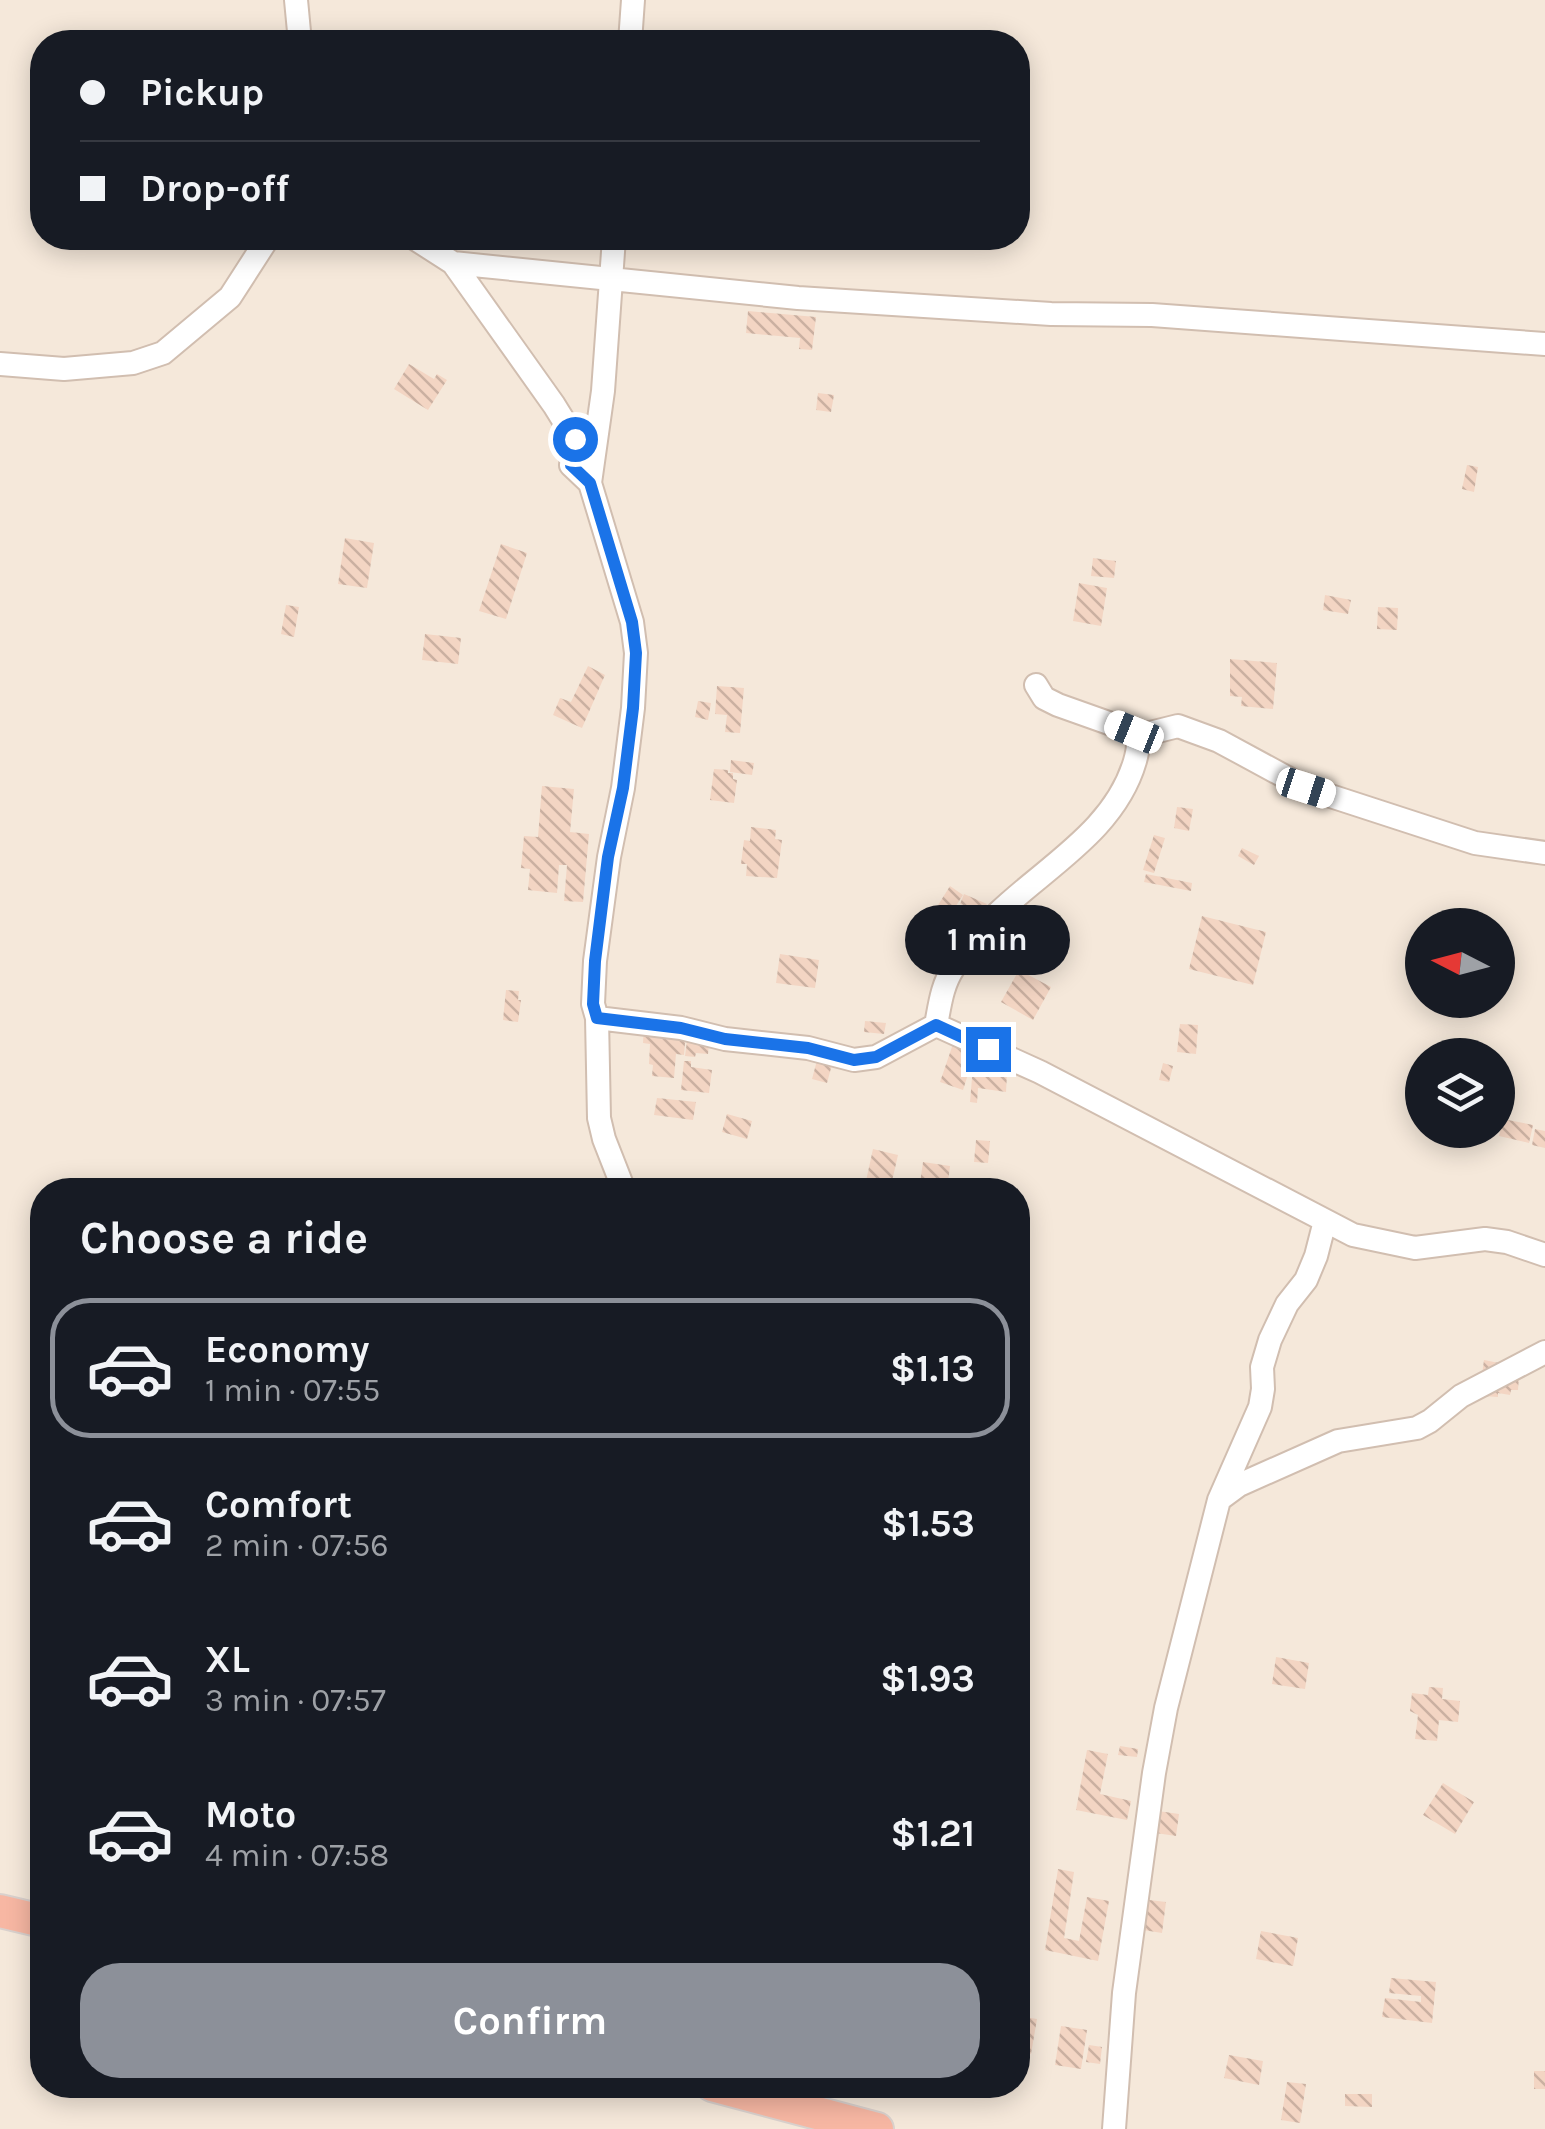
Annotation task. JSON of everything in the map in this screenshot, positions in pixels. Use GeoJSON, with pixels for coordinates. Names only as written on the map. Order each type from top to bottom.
{"type":"FeatureCollection","features":[{"type":"Feature","properties":{"kind":"highway"},"geometry":{"type":"LineString","coordinates":[[0,1911],[30,1918]]}},
{"type":"Feature","properties":{"kind":"highway"},"geometry":{"type":"LineString","coordinates":[[761,2098],[877,2129]]}},
{"type":"Feature","properties":{"kind":"street"},"geometry":{"type":"LineString","coordinates":[[296,0],[299,30]]}},
{"type":"Feature","properties":{"kind":"street"},"geometry":{"type":"LineString","coordinates":[[631,30],[633,0]]}},
{"type":"Feature","properties":{"kind":"street"},"geometry":{"type":"LineString","coordinates":[[0,364],[79,368],[133,363],[163,353],[230,297],[260,250]]}},
{"type":"Feature","properties":{"kind":"street"},"geometry":{"type":"LineString","coordinates":[[432,250],[453,264],[554,405],[575,439],[571,465],[590,483]]}},
{"type":"Feature","properties":{"kind":"street"},"geometry":{"type":"LineString","coordinates":[[613,250],[603,391],[590,483],[632,622],[636,653],[633,708],[623,788],[608,857],[593,1004],[597,1018],[600,1118],[619,1178]]}},
{"type":"Feature","properties":{"kind":"street"},"geometry":{"type":"LineString","coordinates":[[453,264],[798,298],[1052,314],[1152,314],[1545,344]]}},
{"type":"Feature","properties":{"kind":"street"},"geometry":{"type":"LineString","coordinates":[[1036,685],[1044,698],[1138,736]]}},
{"type":"Feature","properties":{"kind":"street"},"geometry":{"type":"LineString","coordinates":[[1138,736],[1178,726],[1219,741],[1306,788],[1475,842],[1545,853]]}},
{"type":"Feature","properties":{"kind":"street"},"geometry":{"type":"LineString","coordinates":[[936,1025],[943,988],[954,965],[998,914],[1060,862],[1120,797],[1134,765],[1138,736]]}},
{"type":"Feature","properties":{"kind":"street"},"geometry":{"type":"LineString","coordinates":[[597,1018],[808,1048],[854,1060],[876,1057],[936,1025]]}},
{"type":"Feature","properties":{"kind":"street"},"geometry":{"type":"LineString","coordinates":[[936,1025],[1040,1072],[1353,1236],[1415,1248],[1485,1239],[1545,1255]]}},
{"type":"Feature","properties":{"kind":"street"},"geometry":{"type":"LineString","coordinates":[[1114,2129],[1124,1993],[1154,1773],[1177,1660],[1219,1500],[1260,1408],[1262,1367],[1270,1340],[1286,1304],[1306,1280],[1325,1221]]}},
{"type":"Feature","properties":{"kind":"street"},"geometry":{"type":"LineString","coordinates":[[1219,1500],[1239,1485],[1327,1445],[1417,1428],[1461,1396],[1545,1352]]}},
{"type":"Feature","properties":{"kind":"shaded area"},"geometry":{"type":"Polygon","coordinates":[[[0,0],[1545,0],[1545,2129],[0,2129],[0,0]]]}},
{"type":"Feature","properties":{"kind":"building"},"geometry":{"type":"Polygon","coordinates":[[[748,311],[816,317],[812,350],[799,349],[800,338],[746,333],[748,311]]]}},
{"type":"Feature","properties":{"kind":"building"},"geometry":{"type":"Polygon","coordinates":[[[409,364],[434,379],[437,374],[447,380],[428,410],[394,389],[409,364]]]}},
{"type":"Feature","properties":{"kind":"building"},"geometry":{"type":"Polygon","coordinates":[[[818,393],[834,395],[831,412],[816,410],[818,393]]]}},
{"type":"Feature","properties":{"kind":"building"},"geometry":{"type":"Polygon","coordinates":[[[1467,465],[1478,467],[1474,492],[1462,489],[1467,465]]]}},
{"type":"Feature","properties":{"kind":"building"},"geometry":{"type":"Polygon","coordinates":[[[345,538],[374,543],[367,588],[338,584],[345,538]]]}},
{"type":"Feature","properties":{"kind":"building"},"geometry":{"type":"Polygon","coordinates":[[[501,544],[527,553],[506,619],[479,611],[501,544]]]}},
{"type":"Feature","properties":{"kind":"building"},"geometry":{"type":"Polygon","coordinates":[[[1093,558],[1116,561],[1114,578],[1091,576],[1093,558]]]}},
{"type":"Feature","properties":{"kind":"building"},"geometry":{"type":"Polygon","coordinates":[[[1079,583],[1107,588],[1101,626],[1073,621],[1079,583]]]}},
{"type":"Feature","properties":{"kind":"building"},"geometry":{"type":"Polygon","coordinates":[[[1325,595],[1351,600],[1348,614],[1323,610],[1325,595]]]}},
{"type":"Feature","properties":{"kind":"building"},"geometry":{"type":"Polygon","coordinates":[[[286,605],[299,607],[294,637],[281,634],[286,605]]]}},
{"type":"Feature","properties":{"kind":"building"},"geometry":{"type":"Polygon","coordinates":[[[1378,607],[1398,608],[1397,630],[1377,629],[1378,607]]]}},
{"type":"Feature","properties":{"kind":"building"},"geometry":{"type":"Polygon","coordinates":[[[425,634],[461,638],[458,664],[422,660],[425,634]]]}},
{"type":"Feature","properties":{"kind":"building"},"geometry":{"type":"Polygon","coordinates":[[[1230,659],[1277,663],[1273,709],[1241,706],[1242,697],[1230,696],[1230,659]]]}},
{"type":"Feature","properties":{"kind":"building"},"geometry":{"type":"Polygon","coordinates":[[[588,666],[605,675],[582,728],[553,715],[560,698],[571,702],[588,666]]]}},
{"type":"Feature","properties":{"kind":"building"},"geometry":{"type":"Polygon","coordinates":[[[717,686],[744,688],[740,733],[725,732],[727,715],[715,714],[717,686]]]}},
{"type":"Feature","properties":{"kind":"building"},"geometry":{"type":"Polygon","coordinates":[[[698,701],[711,703],[708,720],[695,717],[698,701]]]}},
{"type":"Feature","properties":{"kind":"building"},"geometry":{"type":"Polygon","coordinates":[[[731,760],[754,763],[752,775],[730,772],[731,760]]]}},
{"type":"Feature","properties":{"kind":"building"},"geometry":{"type":"Polygon","coordinates":[[[714,769],[733,773],[737,780],[734,803],[710,800],[714,769]]]}},
{"type":"Feature","properties":{"kind":"building"},"geometry":{"type":"Polygon","coordinates":[[[542,786],[574,789],[570,832],[589,834],[583,902],[564,901],[567,865],[559,865],[557,893],[528,890],[530,869],[521,868],[524,836],[538,837],[542,786]]]}},
{"type":"Feature","properties":{"kind":"building"},"geometry":{"type":"Polygon","coordinates":[[[1177,807],[1193,809],[1189,831],[1174,828],[1177,807]]]}},
{"type":"Feature","properties":{"kind":"building"},"geometry":{"type":"Polygon","coordinates":[[[751,827],[776,830],[775,839],[782,840],[777,878],[746,876],[747,864],[741,864],[744,840],[750,841],[751,827]]]}},
{"type":"Feature","properties":{"kind":"building"},"geometry":{"type":"Polygon","coordinates":[[[1154,835],[1165,838],[1154,873],[1143,870],[1154,835]]]}},
{"type":"Feature","properties":{"kind":"building"},"geometry":{"type":"Polygon","coordinates":[[[1242,848],[1259,856],[1254,865],[1238,856],[1242,848]]]}},
{"type":"Feature","properties":{"kind":"building"},"geometry":{"type":"Polygon","coordinates":[[[1146,874],[1192,883],[1191,891],[1144,882],[1146,874]]]}},
{"type":"Feature","properties":{"kind":"building"},"geometry":{"type":"Polygon","coordinates":[[[950,886],[963,895],[943,926],[930,918],[950,886]]]}},
{"type":"Feature","properties":{"kind":"building"},"geometry":{"type":"Polygon","coordinates":[[[964,894],[987,904],[977,922],[967,918],[971,909],[960,904],[964,894]]]}},
{"type":"Feature","properties":{"kind":"building"},"geometry":{"type":"Polygon","coordinates":[[[1202,916],[1266,932],[1253,985],[1189,969],[1202,916]]]}},
{"type":"Feature","properties":{"kind":"building"},"geometry":{"type":"Polygon","coordinates":[[[947,921],[971,932],[965,946],[941,935],[947,921]]]}},
{"type":"Feature","properties":{"kind":"building"},"geometry":{"type":"Polygon","coordinates":[[[780,954],[819,960],[815,988],[776,983],[780,954]]]}},
{"type":"Feature","properties":{"kind":"building"},"geometry":{"type":"Polygon","coordinates":[[[1019,970],[1051,987],[1033,1020],[1001,1002],[1019,970]]]}},
{"type":"Feature","properties":{"kind":"building"},"geometry":{"type":"Polygon","coordinates":[[[506,990],[519,991],[518,1022],[503,1020],[506,990]]]}},
{"type":"Feature","properties":{"kind":"building"},"geometry":{"type":"Polygon","coordinates":[[[865,1021],[886,1023],[884,1034],[864,1032],[865,1021]]]}},
{"type":"Feature","properties":{"kind":"building"},"geometry":{"type":"Polygon","coordinates":[[[1180,1024],[1198,1025],[1196,1054],[1177,1052],[1180,1024]]]}},
{"type":"Feature","properties":{"kind":"building"},"geometry":{"type":"Polygon","coordinates":[[[644,1027],[686,1031],[684,1055],[676,1054],[674,1078],[652,1076],[650,1044],[643,1043],[644,1027]]]}},
{"type":"Feature","properties":{"kind":"building"},"geometry":{"type":"Polygon","coordinates":[[[687,1041],[709,1044],[708,1054],[685,1056],[687,1041]]]}},
{"type":"Feature","properties":{"kind":"building"},"geometry":{"type":"Polygon","coordinates":[[[954,1041],[1010,1060],[1006,1073],[972,1062],[963,1090],[940,1082],[954,1041]]]}},
{"type":"Feature","properties":{"kind":"building"},"geometry":{"type":"Polygon","coordinates":[[[819,1053],[834,1057],[827,1083],[812,1079],[819,1053]]]}},
{"type":"Feature","properties":{"kind":"building"},"geometry":{"type":"Polygon","coordinates":[[[684,1061],[691,1061],[691,1067],[712,1070],[709,1093],[681,1090],[684,1061]]]}},
{"type":"Feature","properties":{"kind":"building"},"geometry":{"type":"Polygon","coordinates":[[[1163,1063],[1173,1066],[1169,1082],[1159,1080],[1163,1063]]]}},
{"type":"Feature","properties":{"kind":"building"},"geometry":{"type":"Polygon","coordinates":[[[973,1066],[984,1067],[984,1075],[1007,1074],[1006,1092],[978,1088],[977,1103],[970,1102],[973,1066]]]}},
{"type":"Feature","properties":{"kind":"building"},"geometry":{"type":"Polygon","coordinates":[[[657,1098],[696,1102],[693,1120],[654,1115],[657,1098]]]}},
{"type":"Feature","properties":{"kind":"building"},"geometry":{"type":"Polygon","coordinates":[[[727,1114],[752,1121],[747,1139],[722,1132],[727,1114]]]}},
{"type":"Feature","properties":{"kind":"building"},"geometry":{"type":"Polygon","coordinates":[[[1515,1121],[1533,1125],[1529,1143],[1515,1140],[1515,1121]]]}},
{"type":"Feature","properties":{"kind":"building"},"geometry":{"type":"Polygon","coordinates":[[[1535,1129],[1545,1131],[1545,1148],[1532,1145],[1535,1129]]]}},
{"type":"Feature","properties":{"kind":"building"},"geometry":{"type":"Polygon","coordinates":[[[976,1140],[990,1141],[988,1163],[974,1162],[976,1140]]]}},
{"type":"Feature","properties":{"kind":"building"},"geometry":{"type":"Polygon","coordinates":[[[873,1149],[898,1155],[893,1178],[867,1178],[873,1149]]]}},
{"type":"Feature","properties":{"kind":"building"},"geometry":{"type":"Polygon","coordinates":[[[923,1162],[950,1166],[948,1178],[921,1178],[923,1162]]]}},
{"type":"Feature","properties":{"kind":"building"},"geometry":{"type":"Polygon","coordinates":[[[1484,1360],[1520,1362],[1518,1390],[1511,1390],[1510,1395],[1483,1396],[1480,1389],[1484,1360]]]}},
{"type":"Feature","properties":{"kind":"building"},"geometry":{"type":"Polygon","coordinates":[[[1276,1657],[1309,1663],[1305,1689],[1272,1684],[1276,1657]]]}},
{"type":"Feature","properties":{"kind":"building"},"geometry":{"type":"Polygon","coordinates":[[[1429,1687],[1443,1688],[1442,1699],[1460,1701],[1458,1722],[1439,1720],[1437,1741],[1415,1739],[1418,1715],[1410,1711],[1412,1693],[1428,1695],[1429,1687]]]}},
{"type":"Feature","properties":{"kind":"building"},"geometry":{"type":"Polygon","coordinates":[[[1120,1746],[1138,1749],[1137,1757],[1118,1755],[1120,1746]]]}},
{"type":"Feature","properties":{"kind":"building"},"geometry":{"type":"Polygon","coordinates":[[[1087,1750],[1108,1754],[1100,1794],[1131,1801],[1127,1820],[1076,1810],[1087,1750]]]}},
{"type":"Feature","properties":{"kind":"building"},"geometry":{"type":"Polygon","coordinates":[[[1443,1783],[1474,1802],[1455,1834],[1423,1815],[1443,1783]]]}},
{"type":"Feature","properties":{"kind":"building"},"geometry":{"type":"Polygon","coordinates":[[[1151,1810],[1179,1814],[1176,1836],[1149,1832],[1151,1810]]]}},
{"type":"Feature","properties":{"kind":"building"},"geometry":{"type":"Polygon","coordinates":[[[1058,1869],[1074,1872],[1064,1938],[1079,1941],[1087,1897],[1109,1901],[1098,1961],[1045,1950],[1058,1869]]]}},
{"type":"Feature","properties":{"kind":"building"},"geometry":{"type":"Polygon","coordinates":[[[1141,1899],[1166,1902],[1162,1933],[1137,1929],[1141,1899]]]}},
{"type":"Feature","properties":{"kind":"building"},"geometry":{"type":"Polygon","coordinates":[[[1261,1931],[1298,1938],[1293,1966],[1256,1959],[1261,1931]]]}},
{"type":"Feature","properties":{"kind":"building"},"geometry":{"type":"Polygon","coordinates":[[[1391,1978],[1436,1982],[1432,2023],[1382,2017],[1385,1998],[1421,2002],[1421,1996],[1389,1993],[1391,1978]]]}},
{"type":"Feature","properties":{"kind":"building"},"geometry":{"type":"Polygon","coordinates":[[[1030,2018],[1037,2019],[1030,2054],[1030,2018]]]}},
{"type":"Feature","properties":{"kind":"building"},"geometry":{"type":"Polygon","coordinates":[[[1061,2026],[1087,2030],[1081,2069],[1055,2065],[1061,2026]]]}},
{"type":"Feature","properties":{"kind":"building"},"geometry":{"type":"Polygon","coordinates":[[[1089,2045],[1102,2047],[1100,2064],[1086,2062],[1089,2045]]]}},
{"type":"Feature","properties":{"kind":"building"},"geometry":{"type":"Polygon","coordinates":[[[1229,2055],[1263,2061],[1259,2085],[1224,2078],[1229,2055]]]}},
{"type":"Feature","properties":{"kind":"building"},"geometry":{"type":"Polygon","coordinates":[[[1534,2071],[1545,2071],[1545,2089],[1534,2089],[1534,2071]]]}},
{"type":"Feature","properties":{"kind":"building"},"geometry":{"type":"Polygon","coordinates":[[[1287,2082],[1306,2084],[1300,2123],[1281,2120],[1287,2082]]]}},
{"type":"Feature","properties":{"kind":"building"},"geometry":{"type":"Polygon","coordinates":[[[1345,2094],[1372,2094],[1372,2107],[1345,2106],[1345,2094]]]}},
{"type":"Feature","properties":{"kind":"route"},"geometry":{"type":"LineString","coordinates":[[575,439],[571,465],[590,483],[632,622],[636,653],[623,788],[608,857],[595,961],[593,1004],[597,1018],[808,1048],[854,1060],[876,1057],[936,1025],[988,1049]]}}]}
